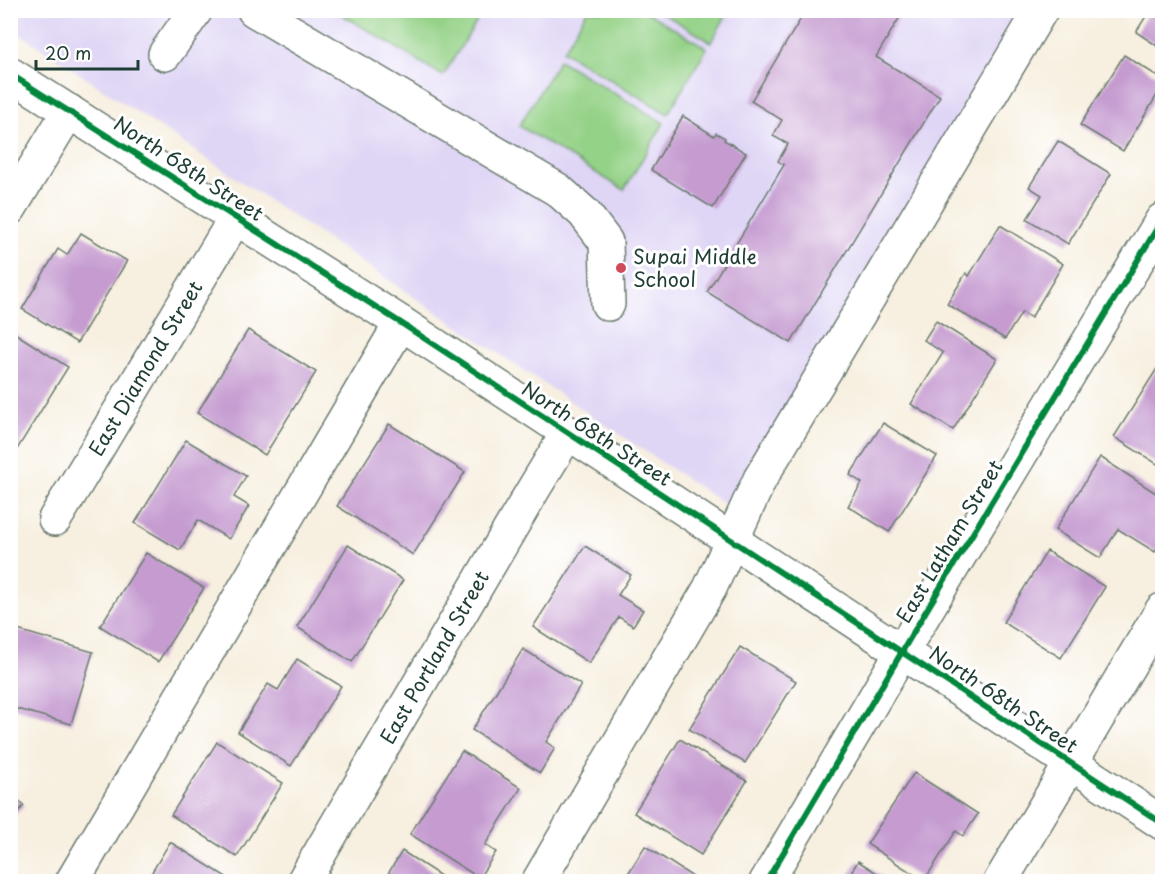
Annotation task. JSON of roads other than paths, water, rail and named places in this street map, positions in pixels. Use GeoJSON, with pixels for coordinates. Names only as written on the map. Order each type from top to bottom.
{"type":"FeatureCollection","features":[{"type":"Feature","properties":{"kind":"street"},"geometry":{"type":"LineString","coordinates":[[165,54],[195,10]]}},
{"type":"Feature","properties":{"kind":"street"},"geometry":{"type":"LineString","coordinates":[[254,10],[558,190],[584,213],[606,243],[608,304]]}},
{"type":"Feature","properties":{"kind":"street"},"geometry":{"type":"LineString","coordinates":[[538,882],[710,588],[760,479],[1041,10]]}},
{"type":"Feature","properties":{"kind":"street","name":"North 68th Street"},"geometry":{"type":"LineString","coordinates":[[10,74],[401,323],[1162,823]]}},
{"type":"Feature","properties":{"kind":"street"},"geometry":{"type":"LineString","coordinates":[[10,208],[69,111]]}},
{"type":"Feature","properties":{"kind":"street","name":"East Diamond Street"},"geometry":{"type":"LineString","coordinates":[[55,519],[236,217]]}},
{"type":"Feature","properties":{"kind":"street","name":"East Latham Street"},"geometry":{"type":"LineString","coordinates":[[766,882],[902,651],[1162,220]]}},
{"type":"Feature","properties":{"kind":"street"},"geometry":{"type":"LineString","coordinates":[[72,882],[401,323]]}},
{"type":"Feature","properties":{"kind":"street","name":"East Portland Street"},"geometry":{"type":"LineString","coordinates":[[303,882],[526,500],[567,434]]}},
{"type":"Feature","properties":{"kind":"street"},"geometry":{"type":"LineString","coordinates":[[1000,882],[1162,610]]}},
{"type":"Feature","properties":{"kind":"place","name":"Supai Middle School"},"geometry":{"type":"Point","coordinates":[621,268]}}]}
